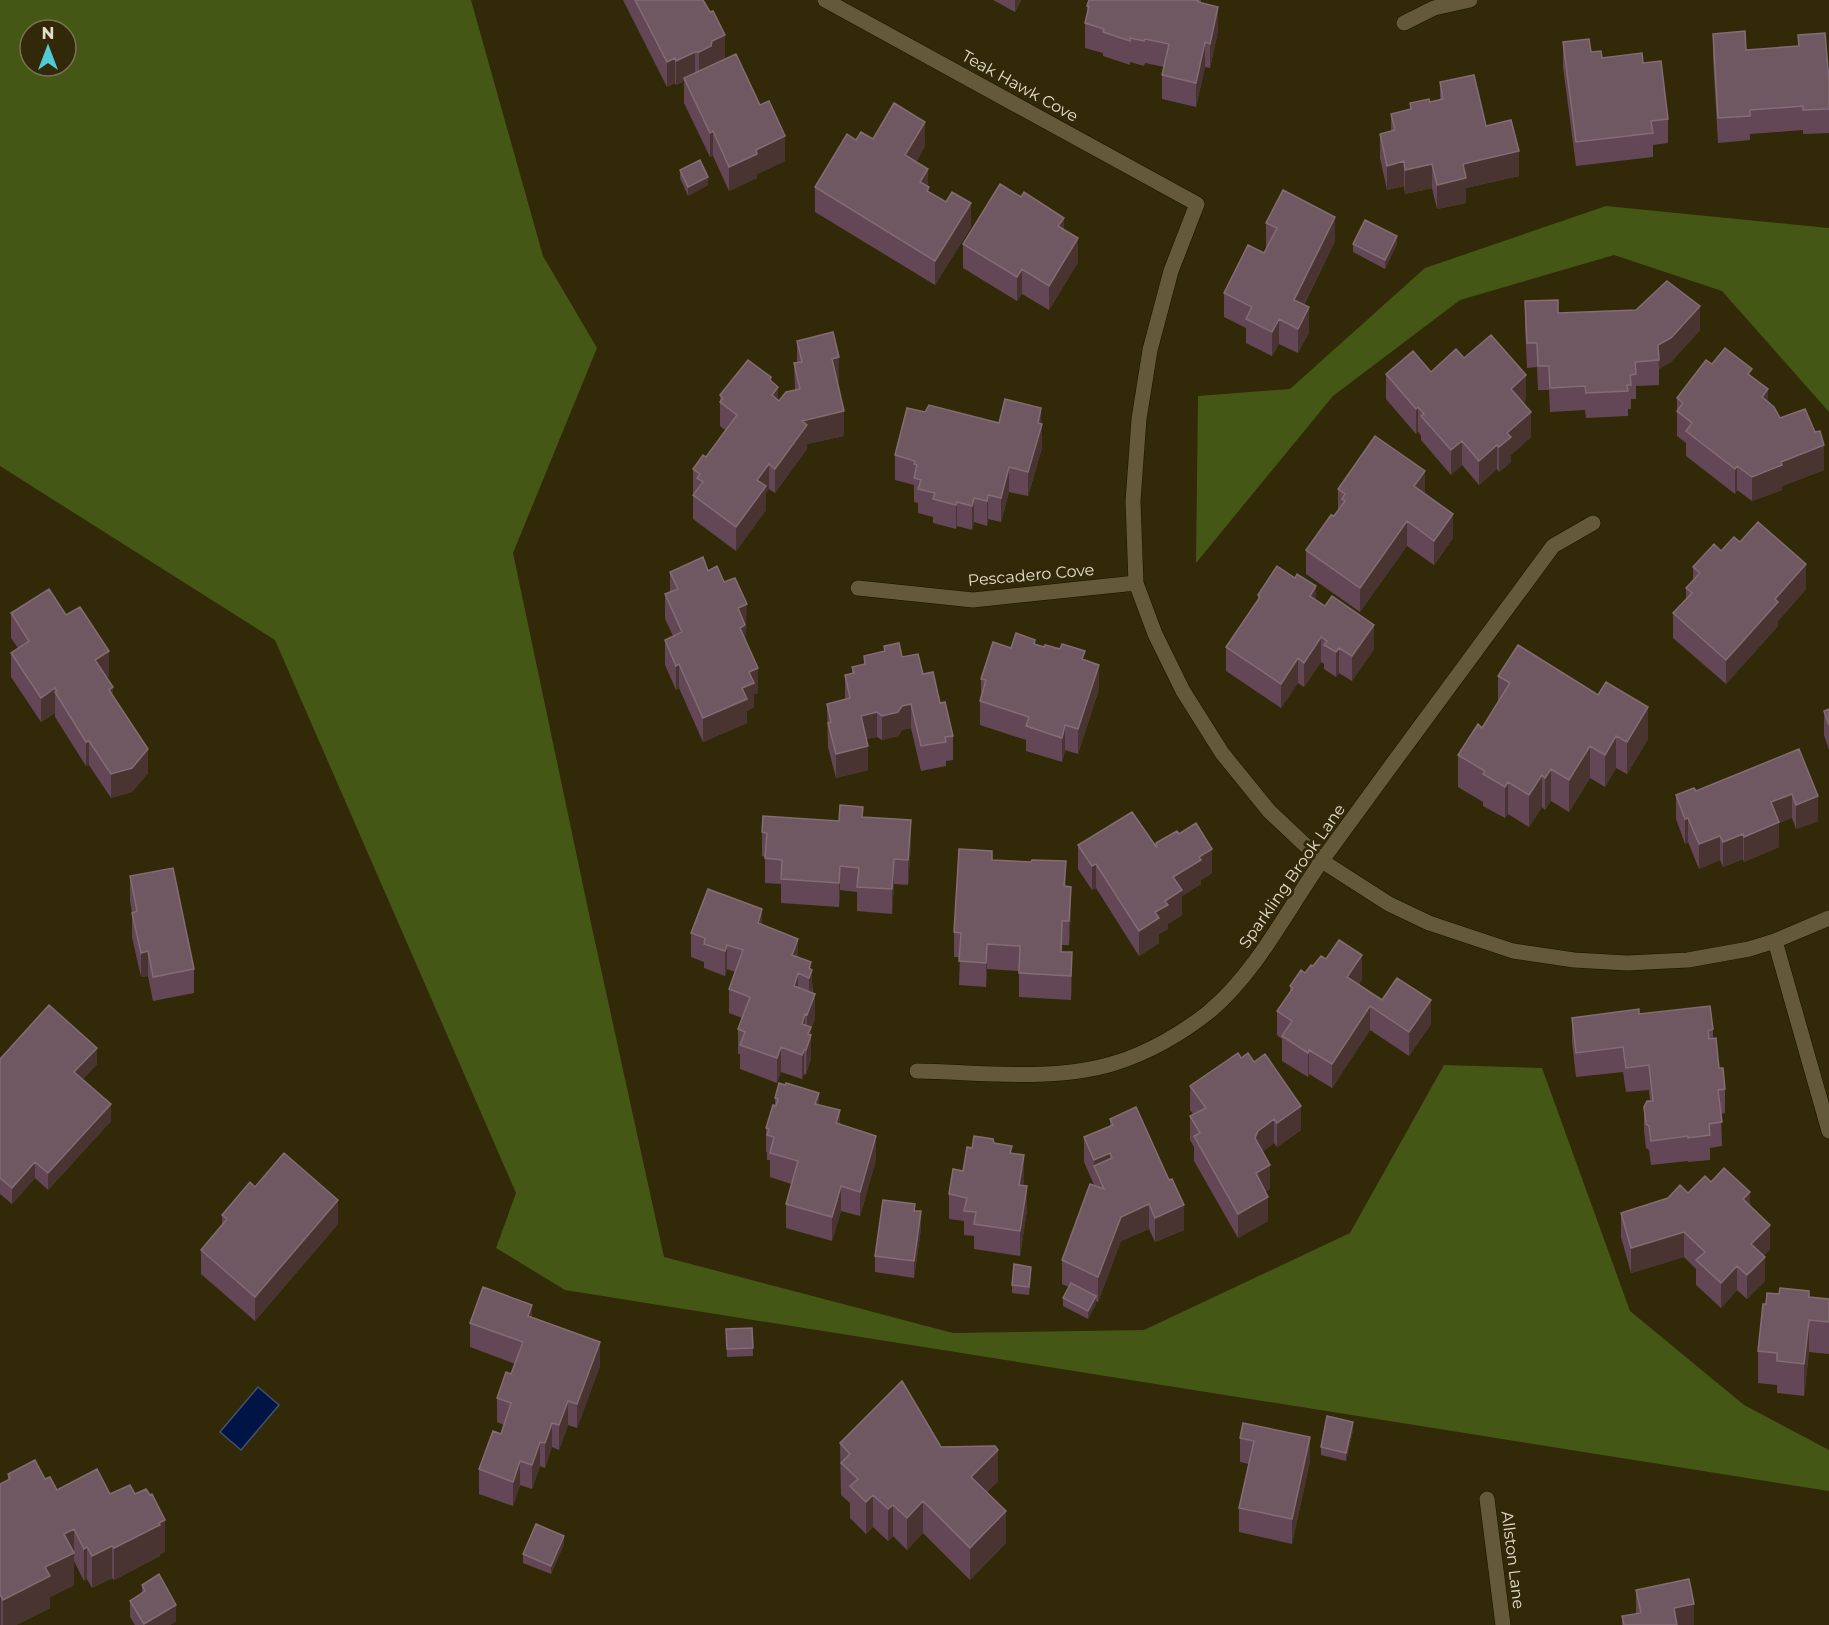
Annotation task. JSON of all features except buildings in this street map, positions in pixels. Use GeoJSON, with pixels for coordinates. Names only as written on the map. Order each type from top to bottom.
{"type":"FeatureCollection","features":[{"type":"Feature","properties":{"kind":"street","name":"Teak Hawk Cove"},"geometry":{"type":"LineString","coordinates":[[825,0],[1197,204],[1171,271],[1150,350],[1139,419],[1133,501],[1136,583]]}},
{"type":"Feature","properties":{"kind":"street"},"geometry":{"type":"LineString","coordinates":[[1404,23],[1434,8],[1470,0]]}},
{"type":"Feature","properties":{"kind":"street","name":"Sparkling Brook Lane"},"geometry":{"type":"LineString","coordinates":[[917,1071],[1062,1074],[1115,1063],[1160,1044],[1209,1011],[1237,983],[1259,956],[1322,861],[1553,546],[1593,523]]}},
{"type":"Feature","properties":{"kind":"street"},"geometry":{"type":"LineString","coordinates":[[1136,583],[1155,634],[1183,691],[1222,753],[1269,811],[1322,861],[1389,904],[1429,923],[1513,951],[1574,960],[1627,963],[1688,960],[1749,949],[1775,941],[1829,918]]}},
{"type":"Feature","properties":{"kind":"street","name":"Pescadero Cove"},"geometry":{"type":"LineString","coordinates":[[858,588],[973,600],[1136,583]]}},
{"type":"Feature","properties":{"kind":"street"},"geometry":{"type":"LineString","coordinates":[[1775,941],[1829,1131]]}},
{"type":"Feature","properties":{"kind":"street","name":"Allston Lane"},"geometry":{"type":"LineString","coordinates":[[1487,1499],[1503,1625]]}},
{"type":"Feature","properties":{"kind":"green space"},"geometry":{"type":"Polygon","coordinates":[[[0,0],[471,0],[543,256],[597,348],[513,553],[664,1257],[953,1333],[1144,1330],[1350,1233],[1444,1065],[1542,1068],[1630,1311],[1744,1405],[1829,1450],[1829,1491],[565,1290],[496,1248],[516,1193],[275,640],[0,466],[0,0]]]}},
{"type":"Feature","properties":{"kind":"green space"},"geometry":{"type":"Polygon","coordinates":[[[1606,206],[1829,228],[1829,412],[1722,291],[1614,255],[1460,300],[1333,396],[1196,563],[1198,396],[1290,389],[1425,268],[1606,206]]]}},
{"type":"Feature","properties":{"kind":"shaded area"},"geometry":{"type":"Polygon","coordinates":[[[258,1387],[279,1405],[241,1450],[220,1432],[258,1387]]]}}]}
